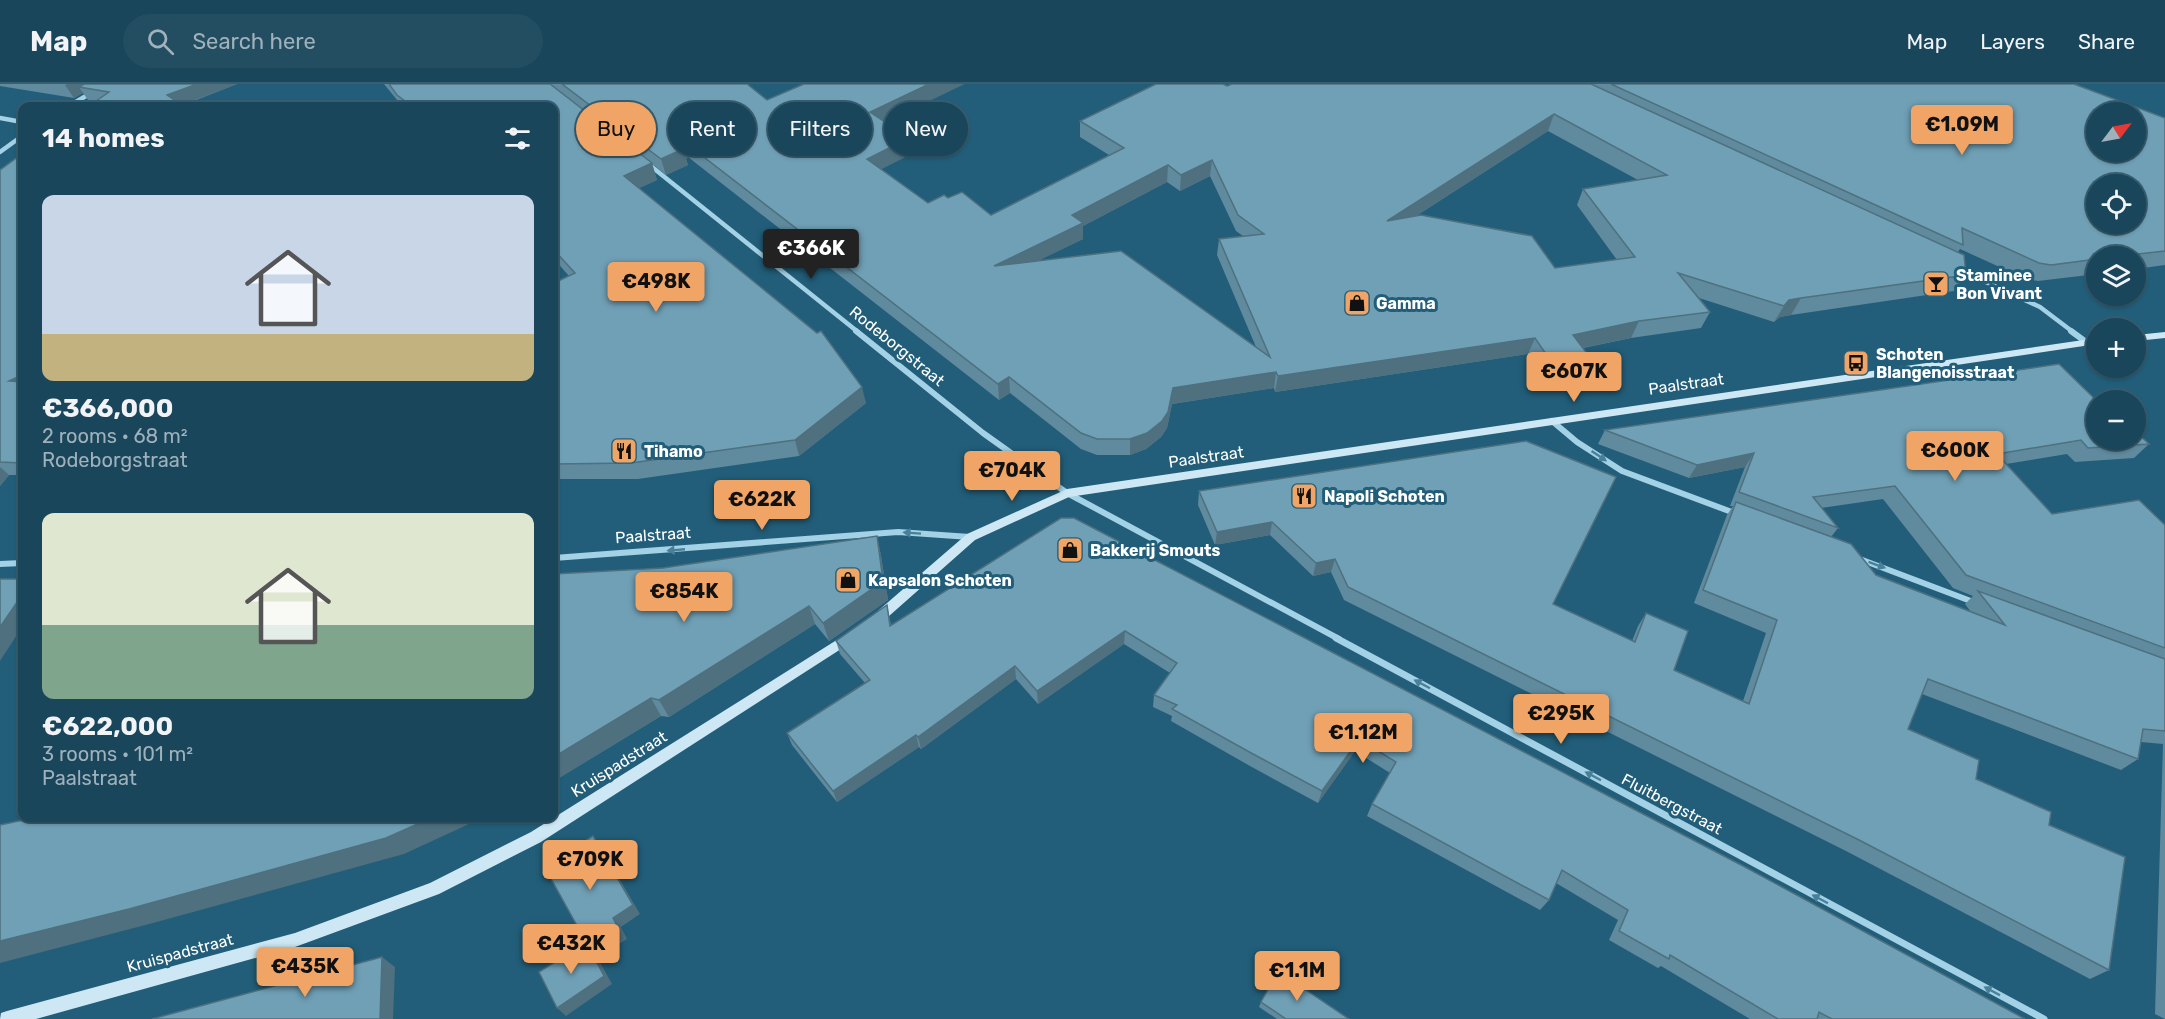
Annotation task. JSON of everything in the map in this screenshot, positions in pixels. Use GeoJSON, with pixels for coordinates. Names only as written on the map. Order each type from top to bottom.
{"type":"FeatureCollection","features":[{"type":"Feature","properties":{"kind":"street"},"geometry":{"type":"LineString","coordinates":[[76,102],[97,90]]}},
{"type":"Feature","properties":{"kind":"street"},"geometry":{"type":"LineString","coordinates":[[0,118],[18,121]]}},
{"type":"Feature","properties":{"kind":"street"},"geometry":{"type":"LineString","coordinates":[[0,152],[18,139]]}},
{"type":"Feature","properties":{"kind":"street","name":"Rodeborgstraat"},"geometry":{"type":"LineString","coordinates":[[638,156],[975,426],[1066,493]]}},
{"type":"Feature","properties":{"kind":"street"},"geometry":{"type":"LineString","coordinates":[[1953,267],[2040,307],[2086,339]]}},
{"type":"Feature","properties":{"kind":"street"},"geometry":{"type":"LineString","coordinates":[[2146,337],[2165,335]]}},
{"type":"Feature","properties":{"kind":"street","name":"Paalstraat"},"geometry":{"type":"LineString","coordinates":[[1066,493],[2086,343]]}},
{"type":"Feature","properties":{"kind":"street"},"geometry":{"type":"LineString","coordinates":[[1552,421],[1622,471],[1741,515]]}},
{"type":"Feature","properties":{"kind":"street","name":"Kruispadstraat"},"geometry":{"type":"LineString","coordinates":[[7,1019],[295,940],[434,889],[536,837],[789,678],[877,619],[971,537],[1066,493]]}},
{"type":"Feature","properties":{"kind":"street","name":"Fluitbergstraat"},"geometry":{"type":"LineString","coordinates":[[1066,493],[2043,1019]]}},
{"type":"Feature","properties":{"kind":"street","name":"Paalstraat"},"geometry":{"type":"LineString","coordinates":[[558,558],[898,532],[971,537]]}},
{"type":"Feature","properties":{"kind":"street"},"geometry":{"type":"LineString","coordinates":[[1850,555],[1980,604]]}},
{"type":"Feature","properties":{"kind":"street"},"geometry":{"type":"LineString","coordinates":[[0,564],[18,563]]}},
{"type":"Feature","properties":{"kind":"building"},"geometry":{"type":"Polygon","coordinates":[[[84,84],[197,84],[167,95],[177,102],[95,102],[109,92],[79,87],[84,84]]]}},
{"type":"Feature","properties":{"kind":"building"},"geometry":{"type":"Polygon","coordinates":[[[389,84],[550,84],[576,104],[576,156],[643,156],[652,163],[624,176],[817,333],[821,331],[862,387],[795,440],[631,463],[558,464],[558,281],[575,273],[558,254],[558,102],[407,102],[397,95],[389,84]]]}},
{"type":"Feature","properties":{"kind":"building"},"geometry":{"type":"Polygon","coordinates":[[[562,84],[747,84],[767,100],[804,84],[929,84],[891,102],[884,102],[884,105],[872,111],[872,102],[768,102],[768,156],[872,156],[872,113],[884,121],[884,150],[867,159],[928,203],[944,195],[948,198],[962,192],[991,215],[1124,148],[1080,121],[1156,84],[1223,84],[1227,86],[1232,84],[1591,84],[1964,255],[1966,275],[1789,300],[1784,306],[1678,273],[1710,312],[1639,321],[1573,335],[1595,364],[1557,370],[1535,338],[1278,376],[1276,372],[1173,388],[1168,412],[1162,421],[1147,433],[1130,439],[1097,439],[1081,433],[1009,377],[998,384],[702,156],[756,156],[756,102],[668,102],[668,156],[661,159],[656,155],[656,102],[586,102],[562,84]],[[1554,114],[1387,221],[1421,215],[1532,236],[1555,268],[1635,257],[1583,189],[1667,175],[1554,114]],[[1212,160],[1181,175],[1168,165],[1072,215],[1083,223],[994,266],[1121,251],[1270,357],[1219,239],[1264,234],[1238,215],[1212,160]]]}},
{"type":"Feature","properties":{"kind":"building"},"geometry":{"type":"Polygon","coordinates":[[[1611,84],[2074,84],[2122,102],[2086,102],[2086,162],[2146,162],[2146,111],[2165,118],[2165,251],[2146,253],[2146,246],[2086,246],[2086,260],[2051,265],[2039,263],[1962,228],[1963,245],[1611,84]]]}},
{"type":"Feature","properties":{"kind":"building"},"geometry":{"type":"Polygon","coordinates":[[[18,157],[18,377],[9,381],[18,382],[18,463],[0,462],[0,170],[18,157]]]}},
{"type":"Feature","properties":{"kind":"building"},"geometry":{"type":"Polygon","coordinates":[[[2059,364],[2086,390],[2086,446],[2081,440],[1997,454],[2052,514],[2139,500],[2165,525],[2165,648],[1966,575],[1895,486],[1813,497],[1838,528],[1739,492],[1754,453],[1697,465],[1605,430],[2059,364]]]}},
{"type":"Feature","properties":{"kind":"building"},"geometry":{"type":"Polygon","coordinates":[[[1526,441],[1616,477],[1553,604],[1635,642],[1646,613],[1688,631],[1674,670],[1749,704],[1777,620],[1703,590],[1736,502],[1851,544],[1876,575],[2005,625],[1978,591],[2165,659],[2165,731],[2143,729],[2138,759],[1928,679],[1908,729],[1979,760],[1976,779],[2051,812],[2049,825],[2125,857],[2109,970],[1859,840],[1348,587],[1335,559],[1316,563],[1272,522],[1217,532],[1199,491],[1526,441]]]}},
{"type":"Feature","properties":{"kind":"building"},"geometry":{"type":"Polygon","coordinates":[[[1061,518],[1074,518],[1745,867],[2025,1019],[1832,1019],[1819,1012],[1817,1019],[1778,1019],[1670,955],[1669,959],[1619,931],[1628,910],[1562,870],[1549,900],[1372,804],[1396,762],[1359,739],[1322,791],[1172,709],[1177,705],[1154,695],[1177,663],[1125,631],[1037,691],[1015,666],[918,737],[916,735],[833,791],[787,733],[870,680],[836,641],[887,605],[890,626],[1061,518]]]}},
{"type":"Feature","properties":{"kind":"building"},"geometry":{"type":"Polygon","coordinates":[[[877,536],[883,581],[823,623],[809,606],[659,700],[651,698],[558,755],[558,574],[663,568],[877,536]]]}},
{"type":"Feature","properties":{"kind":"building"},"geometry":{"type":"Polygon","coordinates":[[[0,579],[18,579],[18,601],[0,627],[0,579]]]}},
{"type":"Feature","properties":{"kind":"building"},"geometry":{"type":"Polygon","coordinates":[[[18,821],[422,822],[386,838],[129,909],[0,941],[0,825],[18,821]]]}},
{"type":"Feature","properties":{"kind":"building"},"geometry":{"type":"Polygon","coordinates":[[[593,836],[633,905],[613,918],[619,930],[590,949],[544,866],[593,836]]]}},
{"type":"Feature","properties":{"kind":"building"},"geometry":{"type":"Polygon","coordinates":[[[586,942],[604,976],[557,1008],[539,972],[586,942]]]}},
{"type":"Feature","properties":{"kind":"building"},"geometry":{"type":"Polygon","coordinates":[[[382,957],[380,1019],[152,1019],[382,957]]]}},
{"type":"Feature","properties":{"kind":"building"},"geometry":{"type":"Polygon","coordinates":[[[1278,971],[1349,1019],[1286,1019],[1261,1002],[1278,971]]]}},
{"type":"Feature","properties":{"kind":"place","name":"Staminee Bon Vivant"},"geometry":{"type":"Point","coordinates":[1936,284]}},
{"type":"Feature","properties":{"kind":"place","name":"Gamma"},"geometry":{"type":"Point","coordinates":[1357,303]}},
{"type":"Feature","properties":{"kind":"place","name":"Schoten Blangenoisstraat"},"geometry":{"type":"Point","coordinates":[1856,363]}},
{"type":"Feature","properties":{"kind":"place","name":"Tihamo"},"geometry":{"type":"Point","coordinates":[624,451]}},
{"type":"Feature","properties":{"kind":"place","name":"Napoli Schoten"},"geometry":{"type":"Point","coordinates":[1304,496]}},
{"type":"Feature","properties":{"kind":"place","name":"Bakkerij Smouts"},"geometry":{"type":"Point","coordinates":[1070,550]}},
{"type":"Feature","properties":{"kind":"place","name":"Kapsalon Schoten"},"geometry":{"type":"Point","coordinates":[848,580]}}]}
